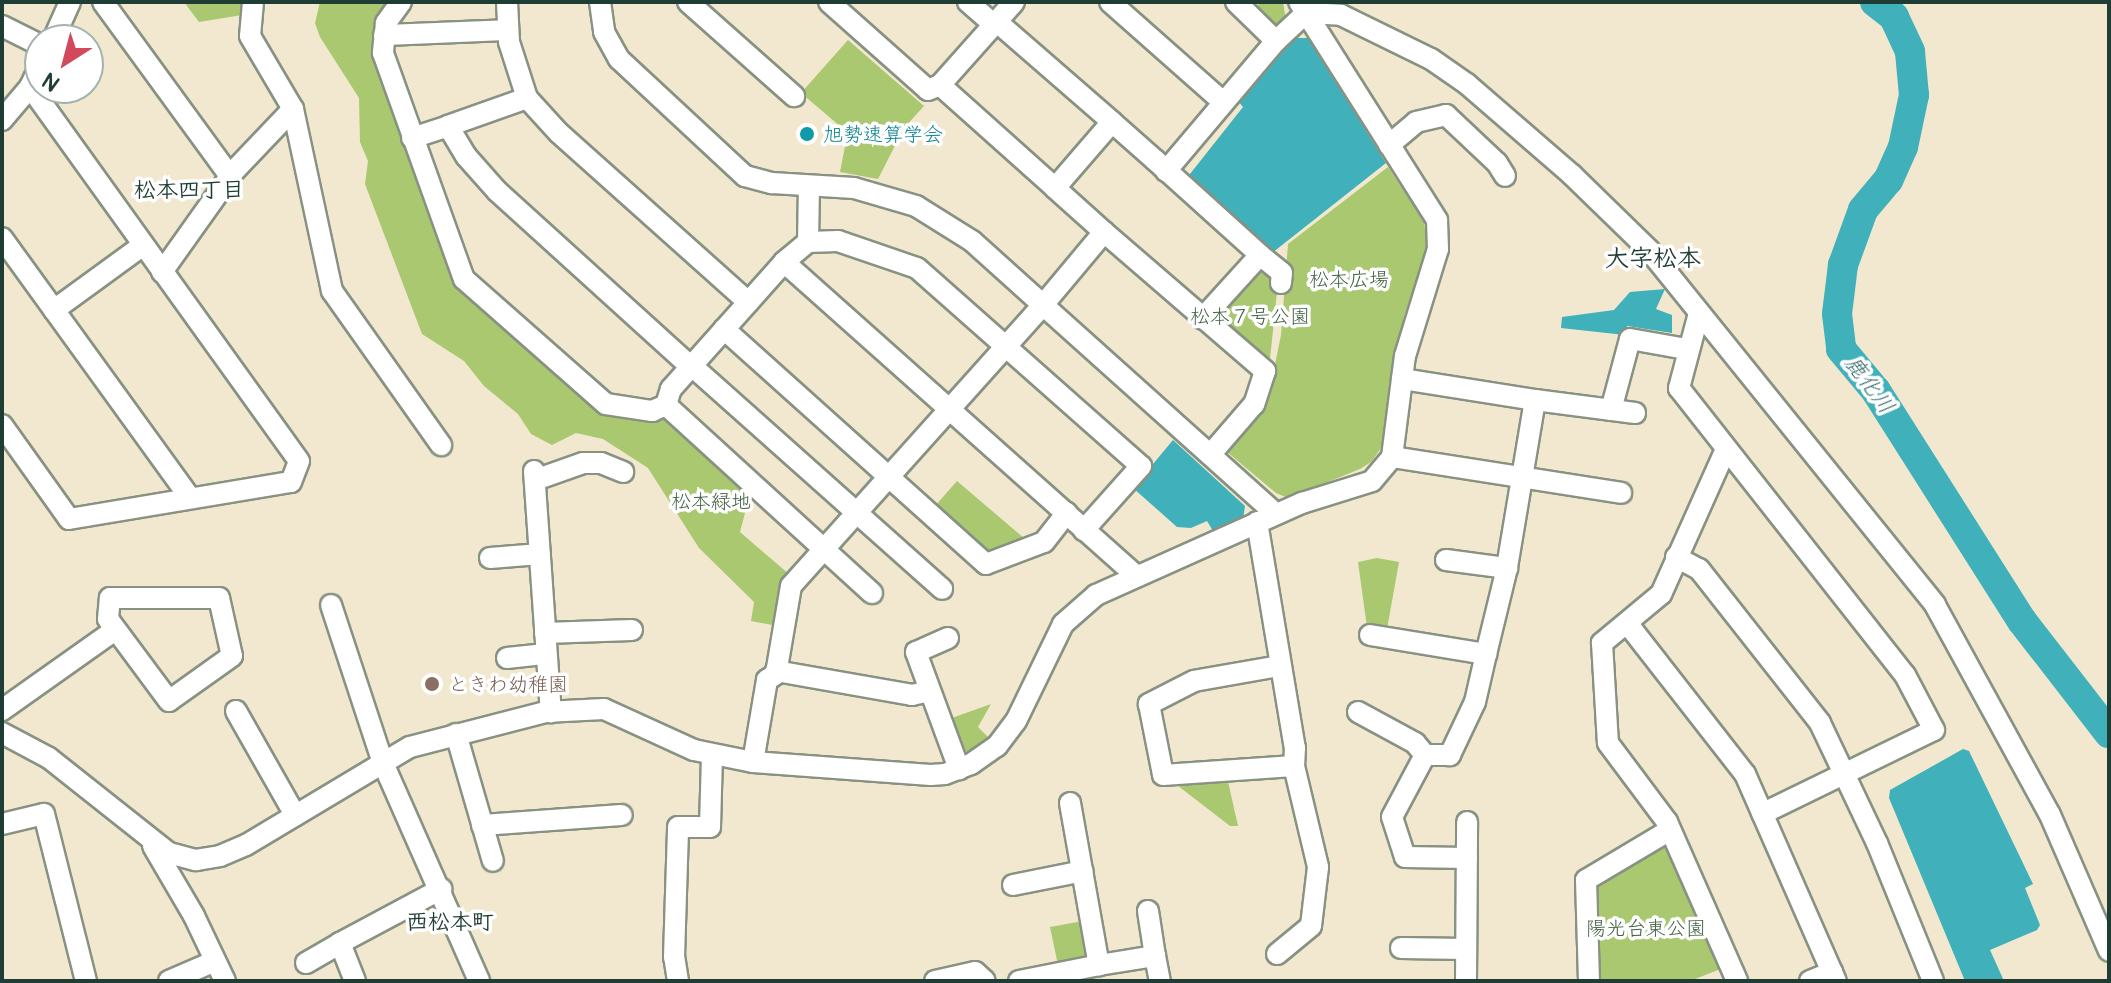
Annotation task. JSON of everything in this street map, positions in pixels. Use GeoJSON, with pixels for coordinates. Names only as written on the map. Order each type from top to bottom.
{"type":"FeatureCollection","features":[{"type":"Feature","properties":{"kind":"street"},"geometry":{"type":"LineString","coordinates":[[60,24],[70,2]]}},
{"type":"Feature","properties":{"kind":"street"},"geometry":{"type":"LineString","coordinates":[[103,2],[230,176]]}},
{"type":"Feature","properties":{"kind":"street"},"geometry":{"type":"LineString","coordinates":[[253,2],[250,36],[293,109],[332,291],[441,445]]}},
{"type":"Feature","properties":{"kind":"street"},"geometry":{"type":"LineString","coordinates":[[401,2],[391,14],[384,35],[383,53],[464,279],[606,404],[652,411],[666,405],[671,389],[784,262],[808,242],[838,241],[917,268],[1141,466],[1084,530]]}},
{"type":"Feature","properties":{"kind":"street"},"geometry":{"type":"LineString","coordinates":[[507,2],[508,30],[527,98],[552,126],[748,302]]}},
{"type":"Feature","properties":{"kind":"street"},"geometry":{"type":"LineString","coordinates":[[600,2],[604,32],[619,59],[745,176],[759,181],[854,188],[916,206],[972,241],[1210,455],[1267,518],[1279,666],[1295,748],[1294,766],[1318,867],[1311,926],[1277,954]]}},
{"type":"Feature","properties":{"kind":"street"},"geometry":{"type":"LineString","coordinates":[[688,2],[794,96]]}},
{"type":"Feature","properties":{"kind":"street"},"geometry":{"type":"LineString","coordinates":[[829,2],[928,90],[940,85],[1014,2]]}},
{"type":"Feature","properties":{"kind":"street"},"geometry":{"type":"LineString","coordinates":[[968,2],[1112,122],[1282,273],[1281,283]]}},
{"type":"Feature","properties":{"kind":"street"},"geometry":{"type":"LineString","coordinates":[[1110,2],[1223,102]]}},
{"type":"Feature","properties":{"kind":"street"},"geometry":{"type":"LineString","coordinates":[[1236,2],[1276,41]]}},
{"type":"Feature","properties":{"kind":"street"},"geometry":{"type":"LineString","coordinates":[[1166,171],[1302,8]]}},
{"type":"Feature","properties":{"kind":"street"},"geometry":{"type":"LineString","coordinates":[[2,733],[58,765],[148,840],[169,853],[207,859],[246,845],[410,747],[551,712],[604,709],[712,756],[753,762],[931,775],[959,769],[989,753],[1016,721],[1063,624],[1096,595],[1267,518],[1337,490],[1372,481],[1392,457],[1410,332],[1436,262],[1440,238],[1437,220],[1302,8]]}},
{"type":"Feature","properties":{"kind":"street"},"geometry":{"type":"LineString","coordinates":[[1302,8],[1341,15],[1431,59],[1467,84],[1609,209],[1649,250],[1935,605],[2050,815],[2109,951]]}},
{"type":"Feature","properties":{"kind":"street"},"geometry":{"type":"LineString","coordinates":[[2,26],[24,37]]}},
{"type":"Feature","properties":{"kind":"street"},"geometry":{"type":"LineString","coordinates":[[384,35],[508,30]]}},
{"type":"Feature","properties":{"kind":"street"},"geometry":{"type":"LineString","coordinates":[[940,85],[1202,319],[1265,371],[1254,404],[1210,455]]}},
{"type":"Feature","properties":{"kind":"street"},"geometry":{"type":"LineString","coordinates":[[2,120],[24,94]]}},
{"type":"Feature","properties":{"kind":"street"},"geometry":{"type":"LineString","coordinates":[[412,138],[527,98]]}},
{"type":"Feature","properties":{"kind":"street"},"geometry":{"type":"LineString","coordinates":[[2,425],[8,447],[69,519],[291,482],[299,461],[42,104]]}},
{"type":"Feature","properties":{"kind":"street"},"geometry":{"type":"LineString","coordinates":[[162,272],[230,176],[293,109]]}},
{"type":"Feature","properties":{"kind":"street"},"geometry":{"type":"LineString","coordinates":[[1389,145],[1416,122],[1446,115],[1487,153],[1505,176]]}},
{"type":"Feature","properties":{"kind":"street"},"geometry":{"type":"LineString","coordinates":[[1055,188],[1112,122]]}},
{"type":"Feature","properties":{"kind":"street"},"geometry":{"type":"LineString","coordinates":[[448,126],[466,156],[497,191],[942,589]]}},
{"type":"Feature","properties":{"kind":"street"},"geometry":{"type":"LineString","coordinates":[[808,242],[809,186]]}},
{"type":"Feature","properties":{"kind":"street"},"geometry":{"type":"LineString","coordinates":[[753,762],[767,680],[776,671],[791,586],[1043,305],[1104,232]]}},
{"type":"Feature","properties":{"kind":"street"},"geometry":{"type":"LineString","coordinates":[[2,238],[190,498]]}},
{"type":"Feature","properties":{"kind":"street"},"geometry":{"type":"LineString","coordinates":[[54,310],[143,245]]}},
{"type":"Feature","properties":{"kind":"street"},"geometry":{"type":"LineString","coordinates":[[1202,319],[1260,255]]}},
{"type":"Feature","properties":{"kind":"street"},"geometry":{"type":"LineString","coordinates":[[784,262],[1135,575]]}},
{"type":"Feature","properties":{"kind":"street"},"geometry":{"type":"LineString","coordinates":[[1699,313],[1679,388],[1905,675],[1934,730],[1762,814]]}},
{"type":"Feature","properties":{"kind":"street"},"geometry":{"type":"LineString","coordinates":[[724,329],[986,564],[1044,542],[1067,513]]}},
{"type":"Feature","properties":{"kind":"street"},"geometry":{"type":"LineString","coordinates":[[1611,410],[1630,339],[1681,348]]}},
{"type":"Feature","properties":{"kind":"street"},"geometry":{"type":"LineString","coordinates":[[1402,379],[1635,413]]}},
{"type":"Feature","properties":{"kind":"street"},"geometry":{"type":"LineString","coordinates":[[1425,755],[1450,755],[1475,702],[1507,568],[1535,400]]}},
{"type":"Feature","properties":{"kind":"street"},"geometry":{"type":"LineString","coordinates":[[666,405],[872,593]]}},
{"type":"Feature","properties":{"kind":"street"},"geometry":{"type":"LineString","coordinates":[[1726,449],[1661,594],[1602,643],[1608,743],[1670,830],[1737,981]]}},
{"type":"Feature","properties":{"kind":"street"},"geometry":{"type":"LineString","coordinates":[[1392,457],[1621,493]]}},
{"type":"Feature","properties":{"kind":"street"},"geometry":{"type":"LineString","coordinates":[[551,712],[535,475],[583,463],[601,463],[623,472]]}},
{"type":"Feature","properties":{"kind":"street"},"geometry":{"type":"LineString","coordinates":[[1676,557],[1699,569],[1820,723],[1933,981]]}},
{"type":"Feature","properties":{"kind":"street"},"geometry":{"type":"LineString","coordinates":[[495,562],[540,560]]}},
{"type":"Feature","properties":{"kind":"street"},"geometry":{"type":"LineString","coordinates":[[1446,560],[1507,568]]}},
{"type":"Feature","properties":{"kind":"street"},"geometry":{"type":"LineString","coordinates":[[110,598],[219,598],[232,656],[169,701],[115,630],[108,619],[110,598]]}},
{"type":"Feature","properties":{"kind":"street"},"geometry":{"type":"LineString","coordinates":[[331,605],[383,763],[441,889],[478,981]]}},
{"type":"Feature","properties":{"kind":"street"},"geometry":{"type":"LineString","coordinates":[[1627,623],[1745,774],[1834,976],[1810,981]]}},
{"type":"Feature","properties":{"kind":"street"},"geometry":{"type":"LineString","coordinates":[[2,710],[115,630]]}},
{"type":"Feature","properties":{"kind":"street"},"geometry":{"type":"LineString","coordinates":[[507,658],[546,644],[632,630]]}},
{"type":"Feature","properties":{"kind":"street"},"geometry":{"type":"LineString","coordinates":[[1370,635],[1486,654]]}},
{"type":"Feature","properties":{"kind":"street"},"geometry":{"type":"LineString","coordinates":[[948,638],[916,652],[959,769]]}},
{"type":"Feature","properties":{"kind":"street"},"geometry":{"type":"LineString","coordinates":[[1279,666],[1194,681],[1149,704],[1163,775],[1294,766]]}},
{"type":"Feature","properties":{"kind":"street"},"geometry":{"type":"LineString","coordinates":[[776,671],[912,695],[930,691]]}},
{"type":"Feature","properties":{"kind":"street"},"geometry":{"type":"LineString","coordinates":[[236,711],[295,815]]}},
{"type":"Feature","properties":{"kind":"street"},"geometry":{"type":"LineString","coordinates":[[1358,712],[1415,743],[1425,755]]}},
{"type":"Feature","properties":{"kind":"street"},"geometry":{"type":"LineString","coordinates":[[456,734],[493,861]]}},
{"type":"Feature","properties":{"kind":"street"},"geometry":{"type":"LineString","coordinates":[[1425,755],[1392,817],[1405,857],[1467,858]]}},
{"type":"Feature","properties":{"kind":"street"},"geometry":{"type":"LineString","coordinates":[[678,981],[674,957],[678,827],[710,827],[712,756]]}},
{"type":"Feature","properties":{"kind":"street"},"geometry":{"type":"LineString","coordinates":[[1070,803],[1099,965]]}},
{"type":"Feature","properties":{"kind":"street"},"geometry":{"type":"LineString","coordinates":[[2,824],[44,814],[86,981]]}},
{"type":"Feature","properties":{"kind":"street"},"geometry":{"type":"LineString","coordinates":[[482,825],[622,815]]}},
{"type":"Feature","properties":{"kind":"street"},"geometry":{"type":"LineString","coordinates":[[1466,981],[1467,822]]}},
{"type":"Feature","properties":{"kind":"street"},"geometry":{"type":"LineString","coordinates":[[1589,981],[1586,880],[1670,830]]}},
{"type":"Feature","properties":{"kind":"street"},"geometry":{"type":"LineString","coordinates":[[148,840],[180,890],[225,981]]}},
{"type":"Feature","properties":{"kind":"street"},"geometry":{"type":"LineString","coordinates":[[1013,885],[1083,871]]}},
{"type":"Feature","properties":{"kind":"street"},"geometry":{"type":"LineString","coordinates":[[306,963],[441,889]]}},
{"type":"Feature","properties":{"kind":"street"},"geometry":{"type":"LineString","coordinates":[[1148,911],[1160,981]]}},
{"type":"Feature","properties":{"kind":"street"},"geometry":{"type":"LineString","coordinates":[[340,943],[355,981]]}},
{"type":"Feature","properties":{"kind":"street"},"geometry":{"type":"LineString","coordinates":[[1401,948],[1466,949]]}},
{"type":"Feature","properties":{"kind":"street"},"geometry":{"type":"LineString","coordinates":[[1019,981],[1155,956]]}},
{"type":"Feature","properties":{"kind":"street"},"geometry":{"type":"LineString","coordinates":[[169,981],[215,961]]}},
{"type":"Feature","properties":{"kind":"street"},"geometry":{"type":"LineString","coordinates":[[935,981],[975,972],[985,981]]}},
{"type":"Feature","properties":{"kind":"green space"},"geometry":{"type":"Polygon","coordinates":[[[184,2],[243,2],[242,15],[199,22],[184,2]]]}},
{"type":"Feature","properties":{"kind":"green space","name":"松本緑地"},"geometry":{"type":"Polygon","coordinates":[[[320,2],[386,2],[375,55],[376,66],[459,285],[611,413],[673,421],[751,490],[740,532],[790,575],[777,626],[751,621],[754,602],[699,548],[648,468],[603,439],[576,433],[552,445],[531,434],[518,414],[484,386],[464,361],[422,334],[365,184],[368,161],[360,142],[359,98],[320,37],[315,23],[320,2]]]}},
{"type":"Feature","properties":{"kind":"green space"},"geometry":{"type":"Polygon","coordinates":[[[1261,2],[1283,2],[1286,20],[1280,25],[1269,24],[1254,9],[1261,2]]]}},
{"type":"Feature","properties":{"kind":"green space"},"geometry":{"type":"Polygon","coordinates":[[[848,40],[924,106],[904,128],[878,179],[840,172],[846,141],[841,127],[801,93],[848,40]]]}},
{"type":"Feature","properties":{"kind":"green space","name":"松本広場"},"geometry":{"type":"Polygon","coordinates":[[[1388,167],[1424,222],[1428,247],[1404,316],[1384,444],[1371,462],[1360,469],[1288,498],[1276,493],[1226,451],[1271,384],[1281,335],[1288,244],[1388,167]]]}},
{"type":"Feature","properties":{"kind":"green space","name":"松本７号公園"},"geometry":{"type":"Polygon","coordinates":[[[1267,272],[1278,282],[1270,359],[1263,361],[1221,325],[1221,310],[1254,273],[1267,272]]]}},
{"type":"Feature","properties":{"kind":"green space"},"geometry":{"type":"Polygon","coordinates":[[[957,481],[1025,539],[994,553],[985,550],[935,506],[957,481]]]}},
{"type":"Feature","properties":{"kind":"green space"},"geometry":{"type":"Polygon","coordinates":[[[1377,558],[1399,562],[1387,629],[1367,627],[1358,562],[1377,558]]]}},
{"type":"Feature","properties":{"kind":"green space"},"geometry":{"type":"Polygon","coordinates":[[[991,704],[978,727],[991,740],[971,753],[959,748],[949,719],[991,704]]]}},
{"type":"Feature","properties":{"kind":"green space"},"geometry":{"type":"Polygon","coordinates":[[[1227,777],[1238,826],[1230,826],[1173,782],[1227,777]]]}},
{"type":"Feature","properties":{"kind":"green space","name":"陽光台東公園"},"geometry":{"type":"Polygon","coordinates":[[[1658,844],[1671,849],[1723,968],[1690,981],[1594,981],[1591,888],[1658,844]]]}},
{"type":"Feature","properties":{"kind":"green space"},"geometry":{"type":"Polygon","coordinates":[[[1083,921],[1090,951],[1084,961],[1058,965],[1050,927],[1083,921]]]}},
{"type":"Feature","properties":{"kind":"water"},"geometry":{"type":"Polygon","coordinates":[[[1291,38],[1308,38],[1386,163],[1272,253],[1186,179],[1243,107],[1238,101],[1291,38]]]}},
{"type":"Feature","properties":{"kind":"water"},"geometry":{"type":"Polygon","coordinates":[[[1665,289],[1656,309],[1672,315],[1672,333],[1627,326],[1625,335],[1561,328],[1562,317],[1614,310],[1630,292],[1665,289]]]}},
{"type":"Feature","properties":{"kind":"water"},"geometry":{"type":"Polygon","coordinates":[[[1173,440],[1245,506],[1243,519],[1213,531],[1207,521],[1191,528],[1177,527],[1133,488],[1173,440]]]}},
{"type":"Feature","properties":{"kind":"water"},"geometry":{"type":"Polygon","coordinates":[[[1963,749],[1969,751],[2033,884],[2025,888],[2040,925],[2037,930],[1990,950],[2004,981],[1965,981],[1889,798],[1890,790],[1963,749]]]}},
{"type":"Feature","properties":{"kind":"waterway","name":"鹿化川"},"geometry":{"type":"LineString","coordinates":[[1875,2],[1894,17],[1910,52],[1914,95],[1903,147],[1888,180],[1863,210],[1843,265],[1837,314],[1841,349],[1876,391],[2022,621],[2109,733]]}},
{"type":"Feature","properties":{"kind":"place","name":"旭勢速算学会"},"geometry":{"type":"Point","coordinates":[807,134]}},
{"type":"Feature","properties":{"kind":"place","name":"ときわ幼稚園"},"geometry":{"type":"Point","coordinates":[432,684]}},
{"type":"Feature","properties":{"kind":"district","name":"松本四丁目"},"geometry":{"type":"Point","coordinates":[189,191]}},
{"type":"Feature","properties":{"kind":"district","name":"大字松本"},"geometry":{"type":"Point","coordinates":[1653,259]}},
{"type":"Feature","properties":{"kind":"district","name":"西松本町"},"geometry":{"type":"Point","coordinates":[450,923]}}]}
